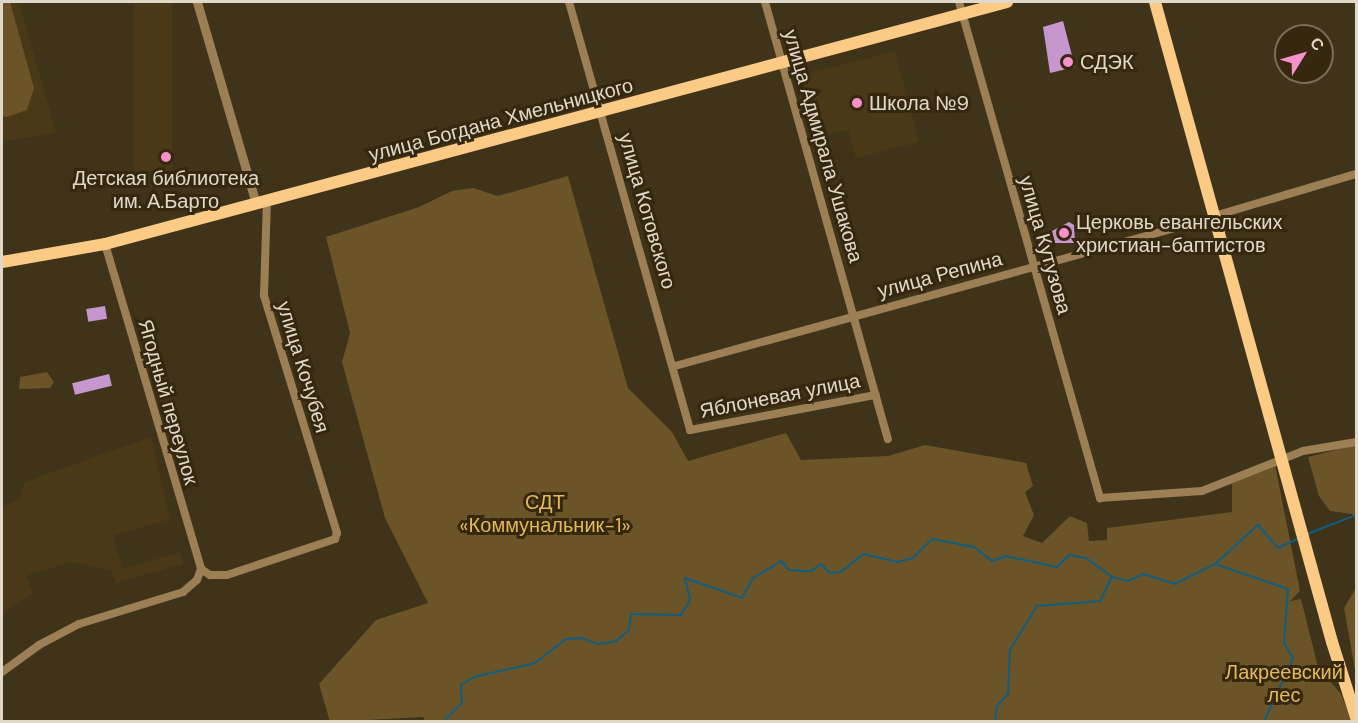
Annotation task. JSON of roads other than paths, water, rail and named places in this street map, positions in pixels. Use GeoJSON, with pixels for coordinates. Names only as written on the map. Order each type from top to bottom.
{"type":"FeatureCollection","features":[{"type":"Feature","properties":{"kind":"main road","name":"улица Богдана Хмельницкого"},"geometry":{"type":"LineString","coordinates":[[2,262],[105,244],[602,113],[1007,2]]}},
{"type":"Feature","properties":{"kind":"main road"},"geometry":{"type":"LineString","coordinates":[[1155,2],[1218,215]]}},
{"type":"Feature","properties":{"kind":"main road"},"geometry":{"type":"LineString","coordinates":[[1162,2],[1356,717]]}},
{"type":"Feature","properties":{"kind":"main road"},"geometry":{"type":"LineString","coordinates":[[1275,424],[1356,696]]}},
{"type":"Feature","properties":{"kind":"street"},"geometry":{"type":"LineString","coordinates":[[197,2],[262,202]]}},
{"type":"Feature","properties":{"kind":"street","name":"улица Котовского"},"geometry":{"type":"LineString","coordinates":[[569,2],[675,366],[690,430]]}},
{"type":"Feature","properties":{"kind":"street","name":"улица Адмирала Ушакова"},"geometry":{"type":"LineString","coordinates":[[765,2],[888,439]]}},
{"type":"Feature","properties":{"kind":"street","name":"улица Кутузова"},"geometry":{"type":"LineString","coordinates":[[959,2],[1100,498],[1202,491],[1303,451],[1356,442]]}},
{"type":"Feature","properties":{"kind":"street","name":"улица Репина"},"geometry":{"type":"LineString","coordinates":[[675,366],[1034,267],[1356,174]]}},
{"type":"Feature","properties":{"kind":"street","name":"улица Кочубея"},"geometry":{"type":"LineString","coordinates":[[201,569],[220,576],[335,539],[264,295],[262,202]]}},
{"type":"Feature","properties":{"kind":"street","name":"Ягодный переулок"},"geometry":{"type":"LineString","coordinates":[[105,244],[201,569]]}},
{"type":"Feature","properties":{"kind":"street","name":"Яблоневая улица"},"geometry":{"type":"LineString","coordinates":[[690,430],[876,395]]}},
{"type":"Feature","properties":{"kind":"street"},"geometry":{"type":"LineString","coordinates":[[2,672],[39,645],[79,624],[183,592],[197,580],[201,569]]}},
{"type":"Feature","properties":{"kind":"waterway"},"geometry":{"type":"LineString","coordinates":[[1307,534],[1356,515]]}},
{"type":"Feature","properties":{"kind":"waterway"},"geometry":{"type":"LineString","coordinates":[[443,722],[462,703],[461,685],[474,677],[535,663],[566,639],[582,638],[598,644],[616,641],[629,630],[631,614],[681,615],[690,600],[685,578],[742,598],[753,578],[781,561],[789,570],[811,571],[821,564],[830,573],[841,572],[863,554],[897,562],[913,558],[932,539],[974,547],[992,561],[1005,556],[1057,567],[1069,555],[1086,558],[1112,577],[1128,581],[1143,574],[1175,584],[1215,564],[1258,525],[1278,548],[1299,538]]}},
{"type":"Feature","properties":{"kind":"waterway"},"geometry":{"type":"LineString","coordinates":[[1215,564],[1288,589],[1284,643],[1293,658],[1264,722]]}},
{"type":"Feature","properties":{"kind":"waterway"},"geometry":{"type":"LineString","coordinates":[[995,722],[997,706],[1008,694],[1010,650],[1037,606],[1100,601],[1111,578]]}},
{"type":"Feature","properties":{"kind":"place","name":"СДЭК"},"geometry":{"type":"Point","coordinates":[1068,62]}},
{"type":"Feature","properties":{"kind":"place","name":"Школа №9"},"geometry":{"type":"Point","coordinates":[857,103]}},
{"type":"Feature","properties":{"kind":"place","name":"Детская библиотека им. А.Барто"},"geometry":{"type":"Point","coordinates":[166,157]}},
{"type":"Feature","properties":{"kind":"place","name":"Церковь евангельских христиан-баптистов"},"geometry":{"type":"Point","coordinates":[1064,233]}},
{"type":"Feature","properties":{"kind":"park label","name":"СДТ «Коммунальник-1»"},"geometry":{"type":"Point","coordinates":[545,514]}},
{"type":"Feature","properties":{"kind":"park label","name":"Лакреевский лес"},"geometry":{"type":"Point","coordinates":[1284,684]}}]}
